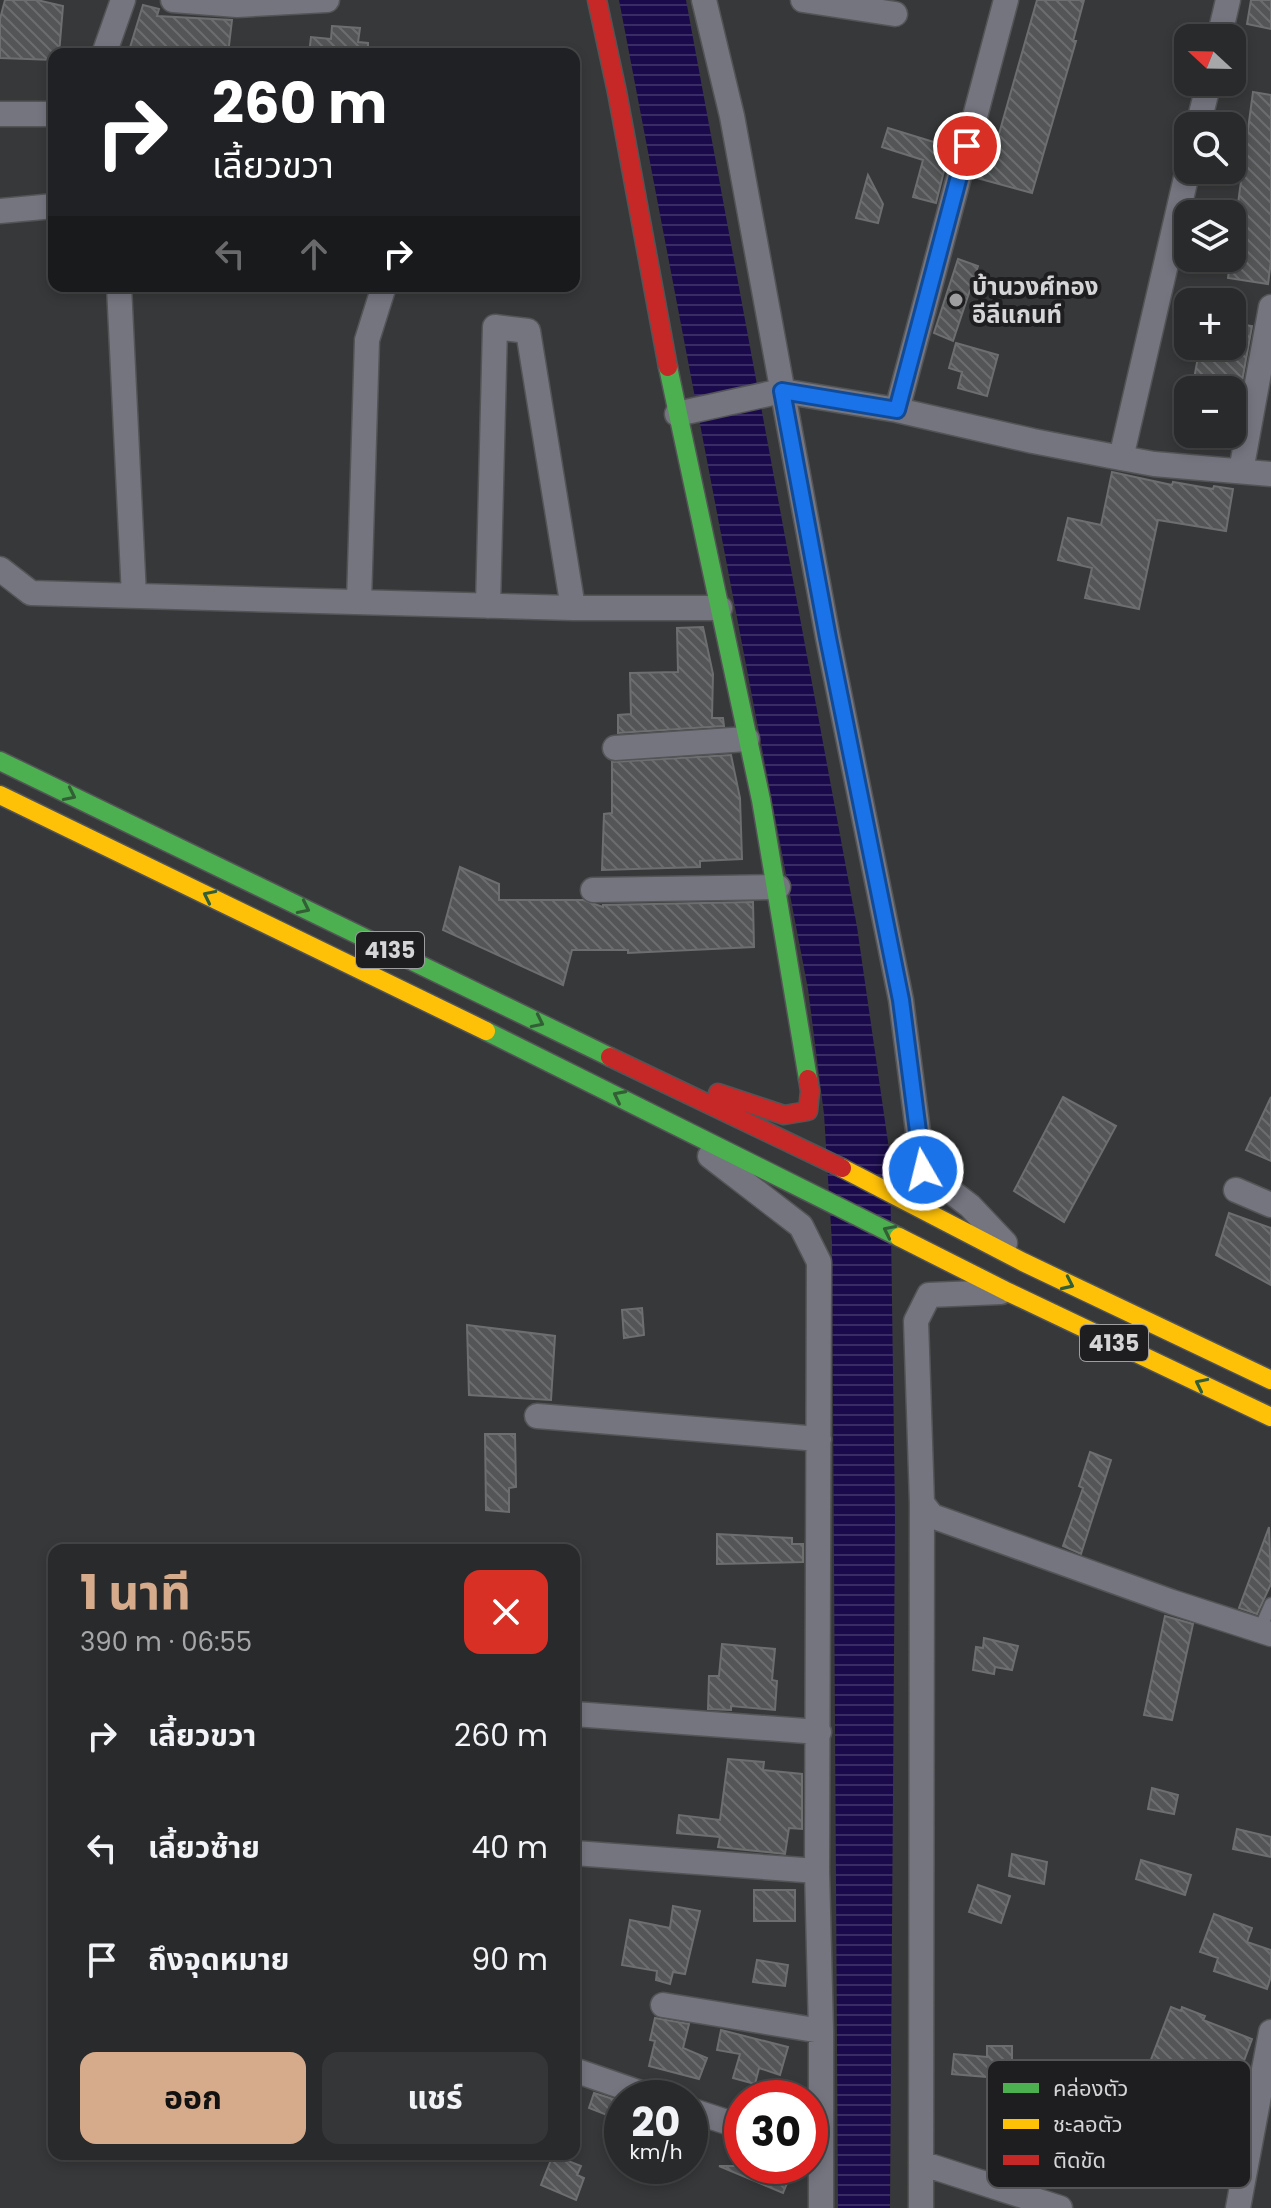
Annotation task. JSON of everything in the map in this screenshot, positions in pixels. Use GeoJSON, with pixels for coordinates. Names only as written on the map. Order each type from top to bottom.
{"type":"FeatureCollection","features":[{"type":"Feature","properties":{"kind":"main road"},"geometry":{"type":"LineString","coordinates":[[597,0],[677,414],[778,887],[810,1091],[808,1111],[784,1115],[604,1054]]}},
{"type":"Feature","properties":{"kind":"main road","name":"4135"},"geometry":{"type":"LineString","coordinates":[[0,761],[781,1137],[1023,1262],[1271,1380]]}},
{"type":"Feature","properties":{"kind":"main road","name":"4135"},"geometry":{"type":"LineString","coordinates":[[0,795],[656,1114],[1008,1292],[1271,1417]]}},
{"type":"Feature","properties":{"kind":"street"},"geometry":{"type":"LineString","coordinates":[[106,48],[123,0]]}},
{"type":"Feature","properties":{"kind":"street"},"geometry":{"type":"LineString","coordinates":[[173,0],[237,5],[327,0]]}},
{"type":"Feature","properties":{"kind":"street"},"geometry":{"type":"LineString","coordinates":[[704,0],[732,116],[828,638],[901,1000],[923,1170],[970,1206],[1023,1262]]}},
{"type":"Feature","properties":{"kind":"street"},"geometry":{"type":"LineString","coordinates":[[803,0],[895,14]]}},
{"type":"Feature","properties":{"kind":"street"},"geometry":{"type":"LineString","coordinates":[[897,410],[1006,0]]}},
{"type":"Feature","properties":{"kind":"street"},"geometry":{"type":"LineString","coordinates":[[1222,24],[1228,0]]}},
{"type":"Feature","properties":{"kind":"street"},"geometry":{"type":"LineString","coordinates":[[0,114],[48,114]]}},
{"type":"Feature","properties":{"kind":"street"},"geometry":{"type":"LineString","coordinates":[[1121,458],[1185,184]]}},
{"type":"Feature","properties":{"kind":"street"},"geometry":{"type":"LineString","coordinates":[[0,211],[48,207]]}},
{"type":"Feature","properties":{"kind":"street"},"geometry":{"type":"LineString","coordinates":[[119,292],[134,596]]}},
{"type":"Feature","properties":{"kind":"street"},"geometry":{"type":"LineString","coordinates":[[359,602],[367,340],[382,292]]}},
{"type":"Feature","properties":{"kind":"street"},"geometry":{"type":"LineString","coordinates":[[1241,471],[1271,307]]}},
{"type":"Feature","properties":{"kind":"street"},"geometry":{"type":"LineString","coordinates":[[488,606],[495,327],[528,331],[573,608]]}},
{"type":"Feature","properties":{"kind":"street"},"geometry":{"type":"LineString","coordinates":[[677,414],[782,391],[897,410],[1121,458],[1271,474]]}},
{"type":"Feature","properties":{"kind":"street"},"geometry":{"type":"LineString","coordinates":[[0,569],[31,593],[573,608],[720,608]]}},
{"type":"Feature","properties":{"kind":"street"},"geometry":{"type":"LineString","coordinates":[[615,748],[747,739]]}},
{"type":"Feature","properties":{"kind":"street"},"geometry":{"type":"LineString","coordinates":[[593,890],[778,887]]}},
{"type":"Feature","properties":{"kind":"street"},"geometry":{"type":"LineString","coordinates":[[656,1114],[801,1226],[819,1262],[817,1871],[821,2031],[819,2080]]}},
{"type":"Feature","properties":{"kind":"street"},"geometry":{"type":"LineString","coordinates":[[1236,1190],[1271,1205]]}},
{"type":"Feature","properties":{"kind":"street"},"geometry":{"type":"LineString","coordinates":[[921,2208],[922,1503],[916,1321],[929,1295],[1008,1292]]}},
{"type":"Feature","properties":{"kind":"street"},"geometry":{"type":"LineString","coordinates":[[537,1416],[819,1439]]}},
{"type":"Feature","properties":{"kind":"street"},"geometry":{"type":"LineString","coordinates":[[922,1503],[932,1516],[1172,1602],[1266,1632]]}},
{"type":"Feature","properties":{"kind":"street"},"geometry":{"type":"LineString","coordinates":[[580,1714],[819,1732]]}},
{"type":"Feature","properties":{"kind":"street"},"geometry":{"type":"LineString","coordinates":[[580,1853],[817,1871]]}},
{"type":"Feature","properties":{"kind":"street"},"geometry":{"type":"LineString","coordinates":[[663,2005],[821,2031]]}},
{"type":"Feature","properties":{"kind":"street"},"geometry":{"type":"LineString","coordinates":[[1251,2139],[1271,2032]]}},
{"type":"Feature","properties":{"kind":"street"},"geometry":{"type":"LineString","coordinates":[[580,2072],[604,2080]]}},
{"type":"Feature","properties":{"kind":"street"},"geometry":{"type":"LineString","coordinates":[[921,2163],[987,2184]]}},
{"type":"Feature","properties":{"kind":"street"},"geometry":{"type":"LineString","coordinates":[[818,2184],[821,2208]]}},
{"type":"Feature","properties":{"kind":"street"},"geometry":{"type":"LineString","coordinates":[[998,2188],[1060,2208]]}},
{"type":"Feature","properties":{"kind":"street"},"geometry":{"type":"LineString","coordinates":[[1238,2208],[1242,2188]]}},
{"type":"Feature","properties":{"kind":"lane"},"geometry":{"type":"LineString","coordinates":[[1266,1632],[1271,1604]]}},
{"type":"Feature","properties":{"kind":"shaded area"},"geometry":{"type":"Polygon","coordinates":[[[619,0],[686,0],[857,927],[890,1156],[895,1517],[890,2208],[838,2208],[832,1243],[824,1114],[808,989],[619,0]]]}},
{"type":"Feature","properties":{"kind":"building"},"geometry":{"type":"Polygon","coordinates":[[[5,0],[37,0],[63,6],[60,48],[48,48],[48,60],[0,58],[0,19],[5,0]]]}},
{"type":"Feature","properties":{"kind":"building"},"geometry":{"type":"Polygon","coordinates":[[[1037,0],[1084,0],[1073,41],[1076,41],[1032,193],[977,178],[984,153],[993,155],[1037,0]]]}},
{"type":"Feature","properties":{"kind":"building"},"geometry":{"type":"Polygon","coordinates":[[[1251,0],[1271,0],[1271,29],[1247,24],[1251,0]]]}},
{"type":"Feature","properties":{"kind":"building"},"geometry":{"type":"Polygon","coordinates":[[[143,5],[159,9],[157,16],[232,20],[229,48],[130,48],[143,5]]]}},
{"type":"Feature","properties":{"kind":"building"},"geometry":{"type":"Polygon","coordinates":[[[332,26],[360,28],[358,42],[368,43],[368,48],[310,48],[311,37],[331,39],[332,26]]]}},
{"type":"Feature","properties":{"kind":"building"},"geometry":{"type":"Polygon","coordinates":[[[1253,92],[1271,95],[1271,261],[1268,284],[1228,278],[1229,272],[1246,272],[1246,200],[1238,200],[1241,184],[1246,184],[1246,144],[1253,92]]]}},
{"type":"Feature","properties":{"kind":"building"},"geometry":{"type":"Polygon","coordinates":[[[888,128],[950,147],[936,203],[913,197],[923,160],[882,147],[888,128]]]}},
{"type":"Feature","properties":{"kind":"building"},"geometry":{"type":"Polygon","coordinates":[[[868,175],[883,204],[878,223],[856,218],[868,175]]]}},
{"type":"Feature","properties":{"kind":"building","name":"บ้านวงศ์ทอง อีลีแกนท์"},"geometry":{"type":"Polygon","coordinates":[[[958,259],[978,266],[953,341],[934,333],[958,259]]]}},
{"type":"Feature","properties":{"kind":"building"},"geometry":{"type":"Polygon","coordinates":[[[1246,325],[1252,326],[1246,359],[1246,325]]]}},
{"type":"Feature","properties":{"kind":"building"},"geometry":{"type":"Polygon","coordinates":[[[956,343],[998,355],[987,396],[958,388],[962,372],[949,368],[956,343]]]}},
{"type":"Feature","properties":{"kind":"building"},"geometry":{"type":"Polygon","coordinates":[[[1197,360],[1246,360],[1243,376],[1195,376],[1197,360]]]}},
{"type":"Feature","properties":{"kind":"building"},"geometry":{"type":"Polygon","coordinates":[[[1112,472],[1172,485],[1173,482],[1233,489],[1226,531],[1158,520],[1139,609],[1085,598],[1092,568],[1058,560],[1068,518],[1101,525],[1112,472]]]}},
{"type":"Feature","properties":{"kind":"building"},"geometry":{"type":"Polygon","coordinates":[[[703,627],[713,674],[712,718],[723,718],[724,726],[618,733],[618,715],[631,714],[630,673],[678,672],[677,628],[703,627]]]}},
{"type":"Feature","properties":{"kind":"building"},"geometry":{"type":"Polygon","coordinates":[[[731,755],[740,798],[742,859],[700,861],[700,867],[602,870],[604,814],[612,813],[612,762],[731,755]]]}},
{"type":"Feature","properties":{"kind":"building"},"geometry":{"type":"Polygon","coordinates":[[[460,867],[499,884],[499,900],[583,900],[603,907],[753,902],[754,947],[628,953],[628,950],[572,950],[563,985],[443,930],[460,867]]]}},
{"type":"Feature","properties":{"kind":"building"},"geometry":{"type":"Polygon","coordinates":[[[1063,1097],[1116,1126],[1064,1222],[1014,1191],[1063,1097]]]}},
{"type":"Feature","properties":{"kind":"building"},"geometry":{"type":"Polygon","coordinates":[[[1271,1097],[1271,1161],[1246,1150],[1271,1097]]]}},
{"type":"Feature","properties":{"kind":"building"},"geometry":{"type":"Polygon","coordinates":[[[1229,1213],[1271,1228],[1271,1285],[1216,1255],[1229,1213]]]}},
{"type":"Feature","properties":{"kind":"building"},"geometry":{"type":"Polygon","coordinates":[[[642,1308],[644,1335],[624,1338],[622,1310],[642,1308]]]}},
{"type":"Feature","properties":{"kind":"building"},"geometry":{"type":"Polygon","coordinates":[[[467,1325],[555,1336],[551,1400],[469,1395],[467,1325]]]}},
{"type":"Feature","properties":{"kind":"building"},"geometry":{"type":"Polygon","coordinates":[[[485,1434],[515,1434],[516,1487],[509,1488],[509,1512],[486,1510],[485,1434]]]}},
{"type":"Feature","properties":{"kind":"building"},"geometry":{"type":"Polygon","coordinates":[[[1090,1452],[1111,1460],[1081,1554],[1063,1546],[1083,1488],[1079,1486],[1090,1452]]]}},
{"type":"Feature","properties":{"kind":"building"},"geometry":{"type":"Polygon","coordinates":[[[1269,1527],[1271,1584],[1257,1614],[1239,1608],[1269,1527]]]}},
{"type":"Feature","properties":{"kind":"building"},"geometry":{"type":"Polygon","coordinates":[[[717,1534],[792,1538],[792,1544],[803,1544],[803,1562],[717,1564],[717,1534]]]}},
{"type":"Feature","properties":{"kind":"building"},"geometry":{"type":"Polygon","coordinates":[[[1165,1616],[1193,1624],[1172,1720],[1144,1715],[1165,1616]]]}},
{"type":"Feature","properties":{"kind":"building"},"geometry":{"type":"Polygon","coordinates":[[[984,1638],[1018,1646],[1012,1670],[995,1667],[994,1674],[973,1670],[976,1647],[983,1648],[984,1638]]]}},
{"type":"Feature","properties":{"kind":"building"},"geometry":{"type":"Polygon","coordinates":[[[722,1644],[775,1649],[772,1680],[777,1681],[775,1710],[731,1706],[731,1710],[708,1709],[709,1676],[719,1676],[722,1644]]]}},
{"type":"Feature","properties":{"kind":"building"},"geometry":{"type":"Polygon","coordinates":[[[728,1759],[764,1762],[763,1770],[802,1774],[802,1829],[789,1828],[785,1854],[718,1847],[720,1837],[677,1833],[679,1815],[720,1820],[728,1759]]]}},
{"type":"Feature","properties":{"kind":"building"},"geometry":{"type":"Polygon","coordinates":[[[1152,1788],[1178,1795],[1174,1814],[1148,1809],[1152,1788]]]}},
{"type":"Feature","properties":{"kind":"building"},"geometry":{"type":"Polygon","coordinates":[[[1237,1829],[1271,1837],[1271,1857],[1233,1849],[1237,1829]]]}},
{"type":"Feature","properties":{"kind":"building"},"geometry":{"type":"Polygon","coordinates":[[[1012,1854],[1047,1862],[1044,1884],[1009,1876],[1012,1854]]]}},
{"type":"Feature","properties":{"kind":"building"},"geometry":{"type":"Polygon","coordinates":[[[1141,1860],[1191,1875],[1185,1895],[1136,1879],[1141,1860]]]}},
{"type":"Feature","properties":{"kind":"building"},"geometry":{"type":"Polygon","coordinates":[[[978,1885],[1010,1896],[1001,1923],[969,1912],[978,1885]]]}},
{"type":"Feature","properties":{"kind":"building"},"geometry":{"type":"Polygon","coordinates":[[[754,1890],[795,1890],[795,1921],[754,1921],[754,1890]]]}},
{"type":"Feature","properties":{"kind":"building"},"geometry":{"type":"Polygon","coordinates":[[[673,1906],[700,1911],[685,1974],[673,1972],[670,1984],[656,1980],[657,1971],[622,1965],[630,1920],[670,1928],[673,1906]]]}},
{"type":"Feature","properties":{"kind":"building"},"geometry":{"type":"Polygon","coordinates":[[[1214,1914],[1252,1928],[1247,1942],[1271,1950],[1271,1976],[1267,1989],[1214,1971],[1218,1958],[1200,1952],[1214,1914]]]}},
{"type":"Feature","properties":{"kind":"building"},"geometry":{"type":"Polygon","coordinates":[[[757,1960],[788,1965],[785,1986],[753,1982],[757,1960]]]}},
{"type":"Feature","properties":{"kind":"building"},"geometry":{"type":"Polygon","coordinates":[[[1171,2007],[1181,2011],[1182,2007],[1205,2016],[1203,2020],[1252,2039],[1244,2060],[1151,2060],[1171,2007]]]}},
{"type":"Feature","properties":{"kind":"building"},"geometry":{"type":"Polygon","coordinates":[[[655,2018],[689,2024],[683,2048],[707,2058],[699,2079],[649,2066],[655,2041],[650,2040],[655,2018]]]}},
{"type":"Feature","properties":{"kind":"building"},"geometry":{"type":"Polygon","coordinates":[[[721,2030],[788,2047],[780,2075],[759,2068],[756,2080],[733,2078],[740,2054],[717,2050],[721,2030]]]}},
{"type":"Feature","properties":{"kind":"building"},"geometry":{"type":"Polygon","coordinates":[[[987,2046],[1012,2046],[1012,2060],[987,2060],[987,2077],[952,2074],[954,2054],[987,2057],[987,2046]]]}},
{"type":"Feature","properties":{"kind":"building"},"geometry":{"type":"Polygon","coordinates":[[[594,2093],[604,2096],[604,2114],[589,2108],[594,2093]]]}},
{"type":"Feature","properties":{"kind":"building"},"geometry":{"type":"Polygon","coordinates":[[[551,2160],[566,2160],[581,2166],[577,2175],[584,2178],[576,2200],[541,2185],[551,2160]]]}},
{"type":"Feature","properties":{"kind":"building"},"geometry":{"type":"Polygon","coordinates":[[[762,2184],[787,2184],[783,2193],[762,2184]]]}},
{"type":"Feature","properties":{"kind":"traffic: fast"},"geometry":{"type":"LineString","coordinates":[[668,367],[761,800],[808,1079]]}},
{"type":"Feature","properties":{"kind":"traffic: fast"},"geometry":{"type":"LineString","coordinates":[[0,761],[610,1057]]}},
{"type":"Feature","properties":{"kind":"traffic: fast"},"geometry":{"type":"LineString","coordinates":[[486,1031],[899,1237]]}},
{"type":"Feature","properties":{"kind":"traffic: slow"},"geometry":{"type":"LineString","coordinates":[[0,795],[486,1031]]}},
{"type":"Feature","properties":{"kind":"traffic: slow"},"geometry":{"type":"LineString","coordinates":[[842,1168],[1023,1262],[1271,1380]]}},
{"type":"Feature","properties":{"kind":"traffic: slow"},"geometry":{"type":"LineString","coordinates":[[899,1237],[1271,1417]]}},
{"type":"Feature","properties":{"kind":"traffic: jam"},"geometry":{"type":"LineString","coordinates":[[597,0],[668,367]]}},
{"type":"Feature","properties":{"kind":"traffic: jam"},"geometry":{"type":"LineString","coordinates":[[610,1057],[842,1168]]}},
{"type":"Feature","properties":{"kind":"traffic: jam"},"geometry":{"type":"LineString","coordinates":[[718,1093],[784,1115],[808,1111],[808,1079]]}},
{"type":"Feature","properties":{"kind":"place","name":"บ้านวงศ์ทอง อีลีแกนท์"},"geometry":{"type":"Point","coordinates":[956,300]}},
{"type":"Feature","properties":{"kind":"route"},"geometry":{"type":"LineString","coordinates":[[923,1170],[901,1000],[782,391],[897,410],[967,146]]}}]}
